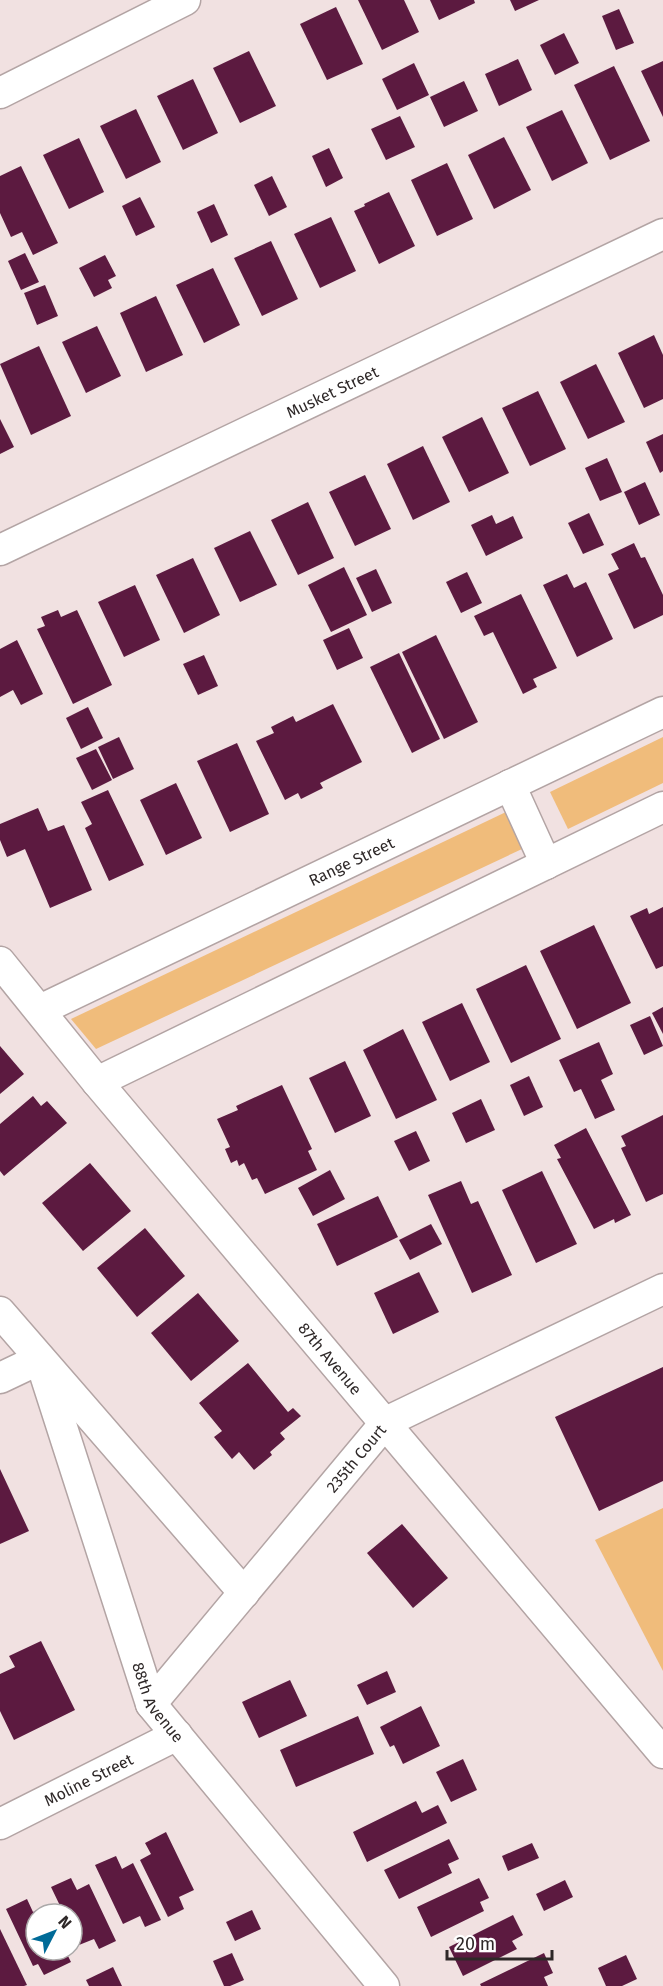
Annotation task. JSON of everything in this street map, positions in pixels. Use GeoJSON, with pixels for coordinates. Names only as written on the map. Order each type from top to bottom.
{"type":"FeatureCollection","features":[{"type":"Feature","properties":{"kind":"street"},"geometry":{"type":"LineString","coordinates":[[0,93],[185,0]]}},
{"type":"Feature","properties":{"kind":"street","name":"Musket Street"},"geometry":{"type":"LineString","coordinates":[[0,550],[663,234]]}},
{"type":"Feature","properties":{"kind":"street","name":"Range Street"},"geometry":{"type":"LineString","coordinates":[[40,1011],[663,712]]}},
{"type":"Feature","properties":{"kind":"street"},"geometry":{"type":"LineString","coordinates":[[510,785],[546,864]]}},
{"type":"Feature","properties":{"kind":"street"},"geometry":{"type":"LineString","coordinates":[[96,1082],[663,807]]}},
{"type":"Feature","properties":{"kind":"street","name":"87th Avenue"},"geometry":{"type":"LineString","coordinates":[[0,962],[96,1082],[663,1752]]}},
{"type":"Feature","properties":{"kind":"street","name":"235th Court"},"geometry":{"type":"LineString","coordinates":[[151,1704],[386,1422],[663,1289]]}},
{"type":"Feature","properties":{"kind":"street","name":"88th Avenue"},"geometry":{"type":"LineString","coordinates":[[0,1312],[244,1593]]}},
{"type":"Feature","properties":{"kind":"street"},"geometry":{"type":"LineString","coordinates":[[0,1378],[40,1359]]}},
{"type":"Feature","properties":{"kind":"street","name":"88th Avenue"},"geometry":{"type":"LineString","coordinates":[[40,1359],[151,1704],[384,1986]]}},
{"type":"Feature","properties":{"kind":"street","name":"Moline Street"},"geometry":{"type":"LineString","coordinates":[[0,1824],[177,1735]]}},
{"type":"Feature","properties":{"kind":"shaded area"},"geometry":{"type":"Polygon","coordinates":[[[663,737],[663,783],[568,829],[550,792],[663,737]]]}},
{"type":"Feature","properties":{"kind":"shaded area"},"geometry":{"type":"Polygon","coordinates":[[[506,812],[522,849],[96,1049],[71,1019],[506,812]]]}},
{"type":"Feature","properties":{"kind":"shaded area"},"geometry":{"type":"Polygon","coordinates":[[[663,1508],[663,1671],[595,1540],[663,1508]]]}},
{"type":"Feature","properties":{"kind":"building"},"geometry":{"type":"Polygon","coordinates":[[[358,0],[404,0],[419,32],[382,50],[358,0]]]}},
{"type":"Feature","properties":{"kind":"building"},"geometry":{"type":"Polygon","coordinates":[[[430,0],[474,0],[475,3],[439,20],[430,0]]]}},
{"type":"Feature","properties":{"kind":"building"},"geometry":{"type":"Polygon","coordinates":[[[510,0],[539,0],[515,11],[510,0]]]}},
{"type":"Feature","properties":{"kind":"building"},"geometry":{"type":"Polygon","coordinates":[[[336,7],[363,64],[327,80],[300,24],[336,7]]]}},
{"type":"Feature","properties":{"kind":"building"},"geometry":{"type":"Polygon","coordinates":[[[619,9],[634,43],[616,50],[602,16],[619,9]]]}},
{"type":"Feature","properties":{"kind":"building"},"geometry":{"type":"Polygon","coordinates":[[[564,33],[579,63],[555,75],[540,45],[564,33]]]}},
{"type":"Feature","properties":{"kind":"building"},"geometry":{"type":"Polygon","coordinates":[[[249,51],[276,106],[240,123],[213,68],[249,51]]]}},
{"type":"Feature","properties":{"kind":"building"},"geometry":{"type":"Polygon","coordinates":[[[518,59],[532,90],[499,106],[485,74],[518,59]]]}},
{"type":"Feature","properties":{"kind":"building"},"geometry":{"type":"Polygon","coordinates":[[[663,61],[663,117],[641,71],[663,61]]]}},
{"type":"Feature","properties":{"kind":"building"},"geometry":{"type":"Polygon","coordinates":[[[414,63],[429,95],[397,110],[382,79],[414,63]]]}},
{"type":"Feature","properties":{"kind":"building"},"geometry":{"type":"Polygon","coordinates":[[[614,66],[650,141],[610,160],[574,85],[614,66]]]}},
{"type":"Feature","properties":{"kind":"building"},"geometry":{"type":"Polygon","coordinates":[[[193,79],[218,133],[183,150],[157,96],[193,79]]]}},
{"type":"Feature","properties":{"kind":"building"},"geometry":{"type":"Polygon","coordinates":[[[464,81],[478,111],[444,127],[430,97],[464,81]]]}},
{"type":"Feature","properties":{"kind":"building"},"geometry":{"type":"Polygon","coordinates":[[[136,109],[161,162],[126,179],[100,126],[136,109]]]}},
{"type":"Feature","properties":{"kind":"building"},"geometry":{"type":"Polygon","coordinates":[[[562,110],[588,163],[552,181],[526,127],[562,110]]]}},
{"type":"Feature","properties":{"kind":"building"},"geometry":{"type":"Polygon","coordinates":[[[400,116],[415,147],[386,160],[371,129],[400,116]]]}},
{"type":"Feature","properties":{"kind":"building"},"geometry":{"type":"Polygon","coordinates":[[[504,137],[531,190],[494,209],[468,155],[504,137]]]}},
{"type":"Feature","properties":{"kind":"building"},"geometry":{"type":"Polygon","coordinates":[[[79,138],[104,192],[69,209],[43,155],[79,138]]]}},
{"type":"Feature","properties":{"kind":"building"},"geometry":{"type":"Polygon","coordinates":[[[329,148],[343,178],[326,187],[312,156],[329,148]]]}},
{"type":"Feature","properties":{"kind":"building"},"geometry":{"type":"Polygon","coordinates":[[[447,163],[473,219],[437,236],[411,180],[447,163]]]}},
{"type":"Feature","properties":{"kind":"building"},"geometry":{"type":"Polygon","coordinates":[[[21,166],[58,243],[33,255],[22,232],[11,237],[0,213],[0,176],[21,166]]]}},
{"type":"Feature","properties":{"kind":"building"},"geometry":{"type":"Polygon","coordinates":[[[272,176],[287,207],[269,216],[254,185],[272,176]]]}},
{"type":"Feature","properties":{"kind":"building"},"geometry":{"type":"Polygon","coordinates":[[[389,192],[415,246],[379,264],[354,211],[389,192]]]}},
{"type":"Feature","properties":{"kind":"building"},"geometry":{"type":"Polygon","coordinates":[[[140,197],[155,227],[136,236],[122,206],[140,197]]]}},
{"type":"Feature","properties":{"kind":"building"},"geometry":{"type":"Polygon","coordinates":[[[214,204],[228,235],[211,243],[197,212],[214,204]]]}},
{"type":"Feature","properties":{"kind":"building"},"geometry":{"type":"Polygon","coordinates":[[[331,217],[356,271],[320,288],[294,234],[331,217]]]}},
{"type":"Feature","properties":{"kind":"building"},"geometry":{"type":"Polygon","coordinates":[[[271,241],[298,299],[262,316],[234,258],[271,241]]]}},
{"type":"Feature","properties":{"kind":"building"},"geometry":{"type":"Polygon","coordinates":[[[25,253],[39,282],[21,290],[8,261],[25,253]]]}},
{"type":"Feature","properties":{"kind":"building"},"geometry":{"type":"Polygon","coordinates":[[[105,255],[116,276],[108,280],[112,288],[94,297],[79,268],[105,255]]]}},
{"type":"Feature","properties":{"kind":"building"},"geometry":{"type":"Polygon","coordinates":[[[213,268],[240,325],[204,343],[176,285],[213,268]]]}},
{"type":"Feature","properties":{"kind":"building"},"geometry":{"type":"Polygon","coordinates":[[[45,285],[58,316],[37,325],[24,293],[45,285]]]}},
{"type":"Feature","properties":{"kind":"building"},"geometry":{"type":"Polygon","coordinates":[[[156,296],[183,355],[146,372],[120,313],[156,296]]]}},
{"type":"Feature","properties":{"kind":"building"},"geometry":{"type":"Polygon","coordinates":[[[97,326],[121,376],[86,393],[62,342],[97,326]]]}},
{"type":"Feature","properties":{"kind":"building"},"geometry":{"type":"Polygon","coordinates":[[[654,335],[663,355],[663,399],[644,408],[618,353],[654,335]]]}},
{"type":"Feature","properties":{"kind":"building"},"geometry":{"type":"Polygon","coordinates":[[[39,346],[71,416],[31,435],[0,364],[39,346]]]}},
{"type":"Feature","properties":{"kind":"building"},"geometry":{"type":"Polygon","coordinates":[[[596,364],[625,422],[588,439],[560,382],[596,364]]]}},
{"type":"Feature","properties":{"kind":"building"},"geometry":{"type":"Polygon","coordinates":[[[538,391],[566,449],[530,466],[502,408],[538,391]]]}},
{"type":"Feature","properties":{"kind":"building"},"geometry":{"type":"Polygon","coordinates":[[[482,417],[509,473],[469,492],[442,437],[482,417]]]}},
{"type":"Feature","properties":{"kind":"building"},"geometry":{"type":"Polygon","coordinates":[[[0,419],[14,447],[0,454],[0,419]]]}},
{"type":"Feature","properties":{"kind":"building"},"geometry":{"type":"Polygon","coordinates":[[[663,434],[663,471],[660,473],[646,442],[663,434]]]}},
{"type":"Feature","properties":{"kind":"building"},"geometry":{"type":"Polygon","coordinates":[[[423,446],[450,502],[413,520],[387,464],[423,446]]]}},
{"type":"Feature","properties":{"kind":"building"},"geometry":{"type":"Polygon","coordinates":[[[607,458],[622,492],[600,501],[585,468],[607,458]]]}},
{"type":"Feature","properties":{"kind":"building"},"geometry":{"type":"Polygon","coordinates":[[[365,475],[391,529],[355,546],[329,492],[365,475]]]}},
{"type":"Feature","properties":{"kind":"building"},"geometry":{"type":"Polygon","coordinates":[[[645,482],[660,515],[639,525],[624,492],[645,482]]]}},
{"type":"Feature","properties":{"kind":"building"},"geometry":{"type":"Polygon","coordinates":[[[308,502],[334,558],[298,575],[271,520],[308,502]]]}},
{"type":"Feature","properties":{"kind":"building"},"geometry":{"type":"Polygon","coordinates":[[[589,513],[604,545],[583,554],[568,523],[589,513]]]}},
{"type":"Feature","properties":{"kind":"building"},"geometry":{"type":"Polygon","coordinates":[[[492,515],[496,524],[513,516],[523,538],[486,556],[471,525],[492,515]]]}},
{"type":"Feature","properties":{"kind":"building"},"geometry":{"type":"Polygon","coordinates":[[[250,531],[277,585],[240,602],[214,548],[250,531]]]}},
{"type":"Feature","properties":{"kind":"building"},"geometry":{"type":"Polygon","coordinates":[[[634,543],[641,558],[645,557],[663,595],[663,615],[634,629],[608,574],[619,569],[611,554],[634,543]]]}},
{"type":"Feature","properties":{"kind":"building"},"geometry":{"type":"Polygon","coordinates":[[[193,558],[220,615],[184,633],[156,575],[193,558]]]}},
{"type":"Feature","properties":{"kind":"building"},"geometry":{"type":"Polygon","coordinates":[[[344,567],[367,615],[331,632],[308,585],[344,567]]]}},
{"type":"Feature","properties":{"kind":"building"},"geometry":{"type":"Polygon","coordinates":[[[376,569],[392,603],[372,612],[356,578],[376,569]]]}},
{"type":"Feature","properties":{"kind":"building"},"geometry":{"type":"Polygon","coordinates":[[[467,572],[482,603],[461,613],[446,582],[467,572]]]}},
{"type":"Feature","properties":{"kind":"building"},"geometry":{"type":"Polygon","coordinates":[[[567,574],[574,588],[586,582],[613,639],[577,657],[543,585],[567,574]]]}},
{"type":"Feature","properties":{"kind":"building"},"geometry":{"type":"Polygon","coordinates":[[[135,585],[160,640],[124,657],[98,602],[135,585]]]}},
{"type":"Feature","properties":{"kind":"building"},"geometry":{"type":"Polygon","coordinates":[[[521,594],[557,668],[533,679],[537,687],[523,694],[493,632],[484,636],[474,616],[521,594]]]}},
{"type":"Feature","properties":{"kind":"building"},"geometry":{"type":"Polygon","coordinates":[[[58,610],[61,617],[77,610],[112,685],[73,704],[37,629],[45,626],[41,617],[58,610]]]}},
{"type":"Feature","properties":{"kind":"building"},"geometry":{"type":"Polygon","coordinates":[[[349,628],[363,658],[337,670],[323,640],[349,628]]]}},
{"type":"Feature","properties":{"kind":"building"},"geometry":{"type":"Polygon","coordinates":[[[436,635],[478,722],[444,739],[402,652],[436,635]]]}},
{"type":"Feature","properties":{"kind":"building"},"geometry":{"type":"Polygon","coordinates":[[[17,640],[43,694],[21,705],[13,690],[0,697],[0,649],[17,640]]]}},
{"type":"Feature","properties":{"kind":"building"},"geometry":{"type":"Polygon","coordinates":[[[399,653],[440,739],[412,753],[370,667],[399,653]]]}},
{"type":"Feature","properties":{"kind":"building"},"geometry":{"type":"Polygon","coordinates":[[[204,655],[218,686],[198,695],[183,664],[204,655]]]}},
{"type":"Feature","properties":{"kind":"building"},"geometry":{"type":"Polygon","coordinates":[[[333,704],[362,762],[320,783],[323,788],[301,799],[298,793],[285,800],[256,741],[274,733],[271,727],[293,716],[296,722],[333,704]]]}},
{"type":"Feature","properties":{"kind":"building"},"geometry":{"type":"Polygon","coordinates":[[[88,707],[103,738],[81,749],[66,718],[88,707]]]}},
{"type":"Feature","properties":{"kind":"building"},"geometry":{"type":"Polygon","coordinates":[[[119,737],[134,769],[113,779],[98,747],[119,737]]]}},
{"type":"Feature","properties":{"kind":"building"},"geometry":{"type":"Polygon","coordinates":[[[237,743],[269,814],[230,832],[197,761],[237,743]]]}},
{"type":"Feature","properties":{"kind":"building"},"geometry":{"type":"Polygon","coordinates":[[[96,749],[112,780],[92,790],[76,758],[96,749]]]}},
{"type":"Feature","properties":{"kind":"building"},"geometry":{"type":"Polygon","coordinates":[[[176,783],[202,838],[166,855],[140,800],[176,783]]]}},
{"type":"Feature","properties":{"kind":"building"},"geometry":{"type":"Polygon","coordinates":[[[108,790],[144,865],[109,881],[85,828],[92,824],[81,802],[108,790]]]}},
{"type":"Feature","properties":{"kind":"building"},"geometry":{"type":"Polygon","coordinates":[[[38,808],[48,831],[64,825],[92,890],[50,908],[25,849],[7,857],[0,840],[0,824],[38,808]]]}},
{"type":"Feature","properties":{"kind":"building"},"geometry":{"type":"Polygon","coordinates":[[[663,907],[663,966],[656,969],[630,916],[647,908],[649,914],[663,907]]]}},
{"type":"Feature","properties":{"kind":"building"},"geometry":{"type":"Polygon","coordinates":[[[594,925],[631,1003],[577,1029],[540,951],[594,925]]]}},
{"type":"Feature","properties":{"kind":"building"},"geometry":{"type":"Polygon","coordinates":[[[526,965],[561,1039],[511,1063],[476,989],[526,965]]]}},
{"type":"Feature","properties":{"kind":"building"},"geometry":{"type":"Polygon","coordinates":[[[462,1003],[490,1062],[450,1081],[422,1022],[462,1003]]]}},
{"type":"Feature","properties":{"kind":"building"},"geometry":{"type":"Polygon","coordinates":[[[663,1007],[663,1034],[652,1013],[663,1007]]]}},
{"type":"Feature","properties":{"kind":"building"},"geometry":{"type":"Polygon","coordinates":[[[650,1016],[663,1046],[644,1055],[630,1025],[650,1016]]]}},
{"type":"Feature","properties":{"kind":"building"},"geometry":{"type":"Polygon","coordinates":[[[403,1029],[437,1100],[396,1119],[363,1050],[403,1029]]]}},
{"type":"Feature","properties":{"kind":"building"},"geometry":{"type":"Polygon","coordinates":[[[599,1042],[613,1074],[601,1080],[615,1110],[595,1119],[581,1089],[574,1092],[559,1060],[599,1042]]]}},
{"type":"Feature","properties":{"kind":"building"},"geometry":{"type":"Polygon","coordinates":[[[0,1046],[24,1074],[0,1094],[0,1046]]]}},
{"type":"Feature","properties":{"kind":"building"},"geometry":{"type":"Polygon","coordinates":[[[345,1061],[371,1116],[335,1133],[309,1078],[345,1061]]]}},
{"type":"Feature","properties":{"kind":"building"},"geometry":{"type":"Polygon","coordinates":[[[529,1076],[543,1107],[524,1116],[510,1085],[529,1076]]]}},
{"type":"Feature","properties":{"kind":"building"},"geometry":{"type":"Polygon","coordinates":[[[282,1085],[312,1149],[308,1151],[317,1170],[265,1194],[257,1178],[252,1180],[244,1163],[239,1166],[237,1160],[231,1163],[225,1149],[230,1147],[217,1119],[238,1110],[236,1106],[282,1085]]]}},
{"type":"Feature","properties":{"kind":"building"},"geometry":{"type":"Polygon","coordinates":[[[33,1096],[41,1106],[47,1101],[67,1123],[4,1176],[0,1171],[0,1124],[33,1096]]]}},
{"type":"Feature","properties":{"kind":"building"},"geometry":{"type":"Polygon","coordinates":[[[481,1099],[495,1130],[466,1143],[452,1113],[481,1099]]]}},
{"type":"Feature","properties":{"kind":"building"},"geometry":{"type":"Polygon","coordinates":[[[663,1115],[663,1194],[646,1202],[621,1148],[626,1146],[621,1136],[663,1115]]]}},
{"type":"Feature","properties":{"kind":"building"},"geometry":{"type":"Polygon","coordinates":[[[586,1128],[631,1215],[615,1223],[614,1219],[594,1229],[557,1159],[561,1158],[554,1145],[586,1128]]]}},
{"type":"Feature","properties":{"kind":"building"},"geometry":{"type":"Polygon","coordinates":[[[416,1131],[430,1161],[409,1171],[394,1141],[416,1131]]]}},
{"type":"Feature","properties":{"kind":"building"},"geometry":{"type":"Polygon","coordinates":[[[90,1163],[131,1211],[83,1251],[42,1203],[90,1163]]]}},
{"type":"Feature","properties":{"kind":"building"},"geometry":{"type":"Polygon","coordinates":[[[330,1170],[345,1199],[313,1216],[298,1188],[330,1170]]]}},
{"type":"Feature","properties":{"kind":"building"},"geometry":{"type":"Polygon","coordinates":[[[542,1171],[577,1244],[536,1263],[502,1190],[542,1171]]]}},
{"type":"Feature","properties":{"kind":"building"},"geometry":{"type":"Polygon","coordinates":[[[461,1181],[471,1204],[478,1201],[512,1275],[472,1293],[428,1195],[461,1181]]]}},
{"type":"Feature","properties":{"kind":"building"},"geometry":{"type":"Polygon","coordinates":[[[378,1196],[398,1237],[337,1266],[317,1224],[378,1196]]]}},
{"type":"Feature","properties":{"kind":"building"},"geometry":{"type":"Polygon","coordinates":[[[431,1224],[442,1244],[410,1260],[399,1240],[431,1224]]]}},
{"type":"Feature","properties":{"kind":"building"},"geometry":{"type":"Polygon","coordinates":[[[145,1228],[185,1276],[137,1317],[97,1268],[145,1228]]]}},
{"type":"Feature","properties":{"kind":"building"},"geometry":{"type":"Polygon","coordinates":[[[419,1272],[439,1312],[393,1334],[374,1293],[419,1272]]]}},
{"type":"Feature","properties":{"kind":"building"},"geometry":{"type":"Polygon","coordinates":[[[198,1293],[239,1341],[191,1381],[151,1333],[198,1293]]]}},
{"type":"Feature","properties":{"kind":"building"},"geometry":{"type":"Polygon","coordinates":[[[248,1363],[288,1412],[293,1408],[301,1416],[280,1433],[285,1439],[270,1452],[272,1455],[254,1470],[239,1452],[232,1459],[214,1437],[222,1431],[199,1403],[248,1363]]]}},
{"type":"Feature","properties":{"kind":"building"},"geometry":{"type":"Polygon","coordinates":[[[663,1367],[663,1481],[599,1511],[555,1417],[663,1367]]]}},
{"type":"Feature","properties":{"kind":"building"},"geometry":{"type":"Polygon","coordinates":[[[0,1469],[29,1531],[0,1544],[0,1469]]]}},
{"type":"Feature","properties":{"kind":"building"},"geometry":{"type":"Polygon","coordinates":[[[402,1524],[448,1578],[413,1608],[367,1553],[402,1524]]]}},
{"type":"Feature","properties":{"kind":"building"},"geometry":{"type":"Polygon","coordinates":[[[41,1641],[75,1710],[14,1740],[0,1711],[0,1674],[15,1667],[9,1656],[41,1641]]]}},
{"type":"Feature","properties":{"kind":"building"},"geometry":{"type":"Polygon","coordinates":[[[387,1671],[396,1692],[367,1705],[357,1685],[387,1671]]]}},
{"type":"Feature","properties":{"kind":"building"},"geometry":{"type":"Polygon","coordinates":[[[290,1680],[307,1716],[259,1738],[242,1702],[290,1680]]]}},
{"type":"Feature","properties":{"kind":"building"},"geometry":{"type":"Polygon","coordinates":[[[421,1706],[440,1746],[403,1764],[394,1745],[390,1747],[380,1727],[421,1706]]]}},
{"type":"Feature","properties":{"kind":"building"},"geometry":{"type":"Polygon","coordinates":[[[358,1716],[374,1754],[296,1787],[280,1750],[358,1716]]]}},
{"type":"Feature","properties":{"kind":"building"},"geometry":{"type":"Polygon","coordinates":[[[463,1759],[477,1790],[451,1802],[436,1772],[463,1759]]]}},
{"type":"Feature","properties":{"kind":"building"},"geometry":{"type":"Polygon","coordinates":[[[416,1801],[422,1813],[438,1805],[447,1823],[367,1862],[353,1832],[416,1801]]]}},
{"type":"Feature","properties":{"kind":"building"},"geometry":{"type":"Polygon","coordinates":[[[166,1832],[194,1890],[179,1897],[184,1909],[168,1917],[140,1860],[151,1854],[145,1843],[166,1832]]]}},
{"type":"Feature","properties":{"kind":"building"},"geometry":{"type":"Polygon","coordinates":[[[449,1839],[459,1859],[448,1864],[452,1873],[399,1899],[384,1870],[449,1839]]]}},
{"type":"Feature","properties":{"kind":"building"},"geometry":{"type":"Polygon","coordinates":[[[532,1843],[539,1858],[508,1871],[502,1856],[532,1843]]]}},
{"type":"Feature","properties":{"kind":"building"},"geometry":{"type":"Polygon","coordinates":[[[116,1856],[122,1869],[133,1863],[161,1920],[145,1927],[140,1916],[123,1924],[95,1865],[116,1856]]]}},
{"type":"Feature","properties":{"kind":"building"},"geometry":{"type":"Polygon","coordinates":[[[71,1878],[77,1890],[89,1884],[116,1941],[99,1949],[94,1939],[84,1943],[84,1902],[58,1902],[51,1887],[71,1878]]]}},
{"type":"Feature","properties":{"kind":"building"},"geometry":{"type":"Polygon","coordinates":[[[479,1878],[489,1898],[480,1902],[484,1911],[431,1937],[417,1907],[479,1878]]]}},
{"type":"Feature","properties":{"kind":"building"},"geometry":{"type":"Polygon","coordinates":[[[565,1880],[573,1897],[544,1911],[536,1894],[565,1880]]]}},
{"type":"Feature","properties":{"kind":"building"},"geometry":{"type":"Polygon","coordinates":[[[27,1899],[28,1902],[24,1902],[24,1947],[6,1909],[27,1899]]]}},
{"type":"Feature","properties":{"kind":"building"},"geometry":{"type":"Polygon","coordinates":[[[252,1910],[261,1929],[235,1941],[226,1922],[252,1910]]]}},
{"type":"Feature","properties":{"kind":"building"},"geometry":{"type":"Polygon","coordinates":[[[513,1915],[523,1935],[512,1941],[517,1949],[463,1976],[449,1947],[513,1915]]]}},
{"type":"Feature","properties":{"kind":"building"},"geometry":{"type":"Polygon","coordinates":[[[0,1929],[27,1985],[0,1986],[0,1929]]]}},
{"type":"Feature","properties":{"kind":"building"},"geometry":{"type":"Polygon","coordinates":[[[232,1953],[244,1980],[224,1986],[213,1961],[232,1953]]]}},
{"type":"Feature","properties":{"kind":"building"},"geometry":{"type":"Polygon","coordinates":[[[544,1953],[553,1973],[544,1977],[548,1986],[481,1986],[480,1984],[544,1953]]]}},
{"type":"Feature","properties":{"kind":"building"},"geometry":{"type":"Polygon","coordinates":[[[626,1955],[637,1979],[622,1986],[606,1986],[598,1968],[626,1955]]]}},
{"type":"Feature","properties":{"kind":"building"},"geometry":{"type":"Polygon","coordinates":[[[31,1962],[71,1962],[44,1975],[38,1964],[33,1966],[31,1962]]]}},
{"type":"Feature","properties":{"kind":"building"},"geometry":{"type":"Polygon","coordinates":[[[113,1967],[122,1986],[89,1986],[86,1980],[113,1967]]]}}]}
